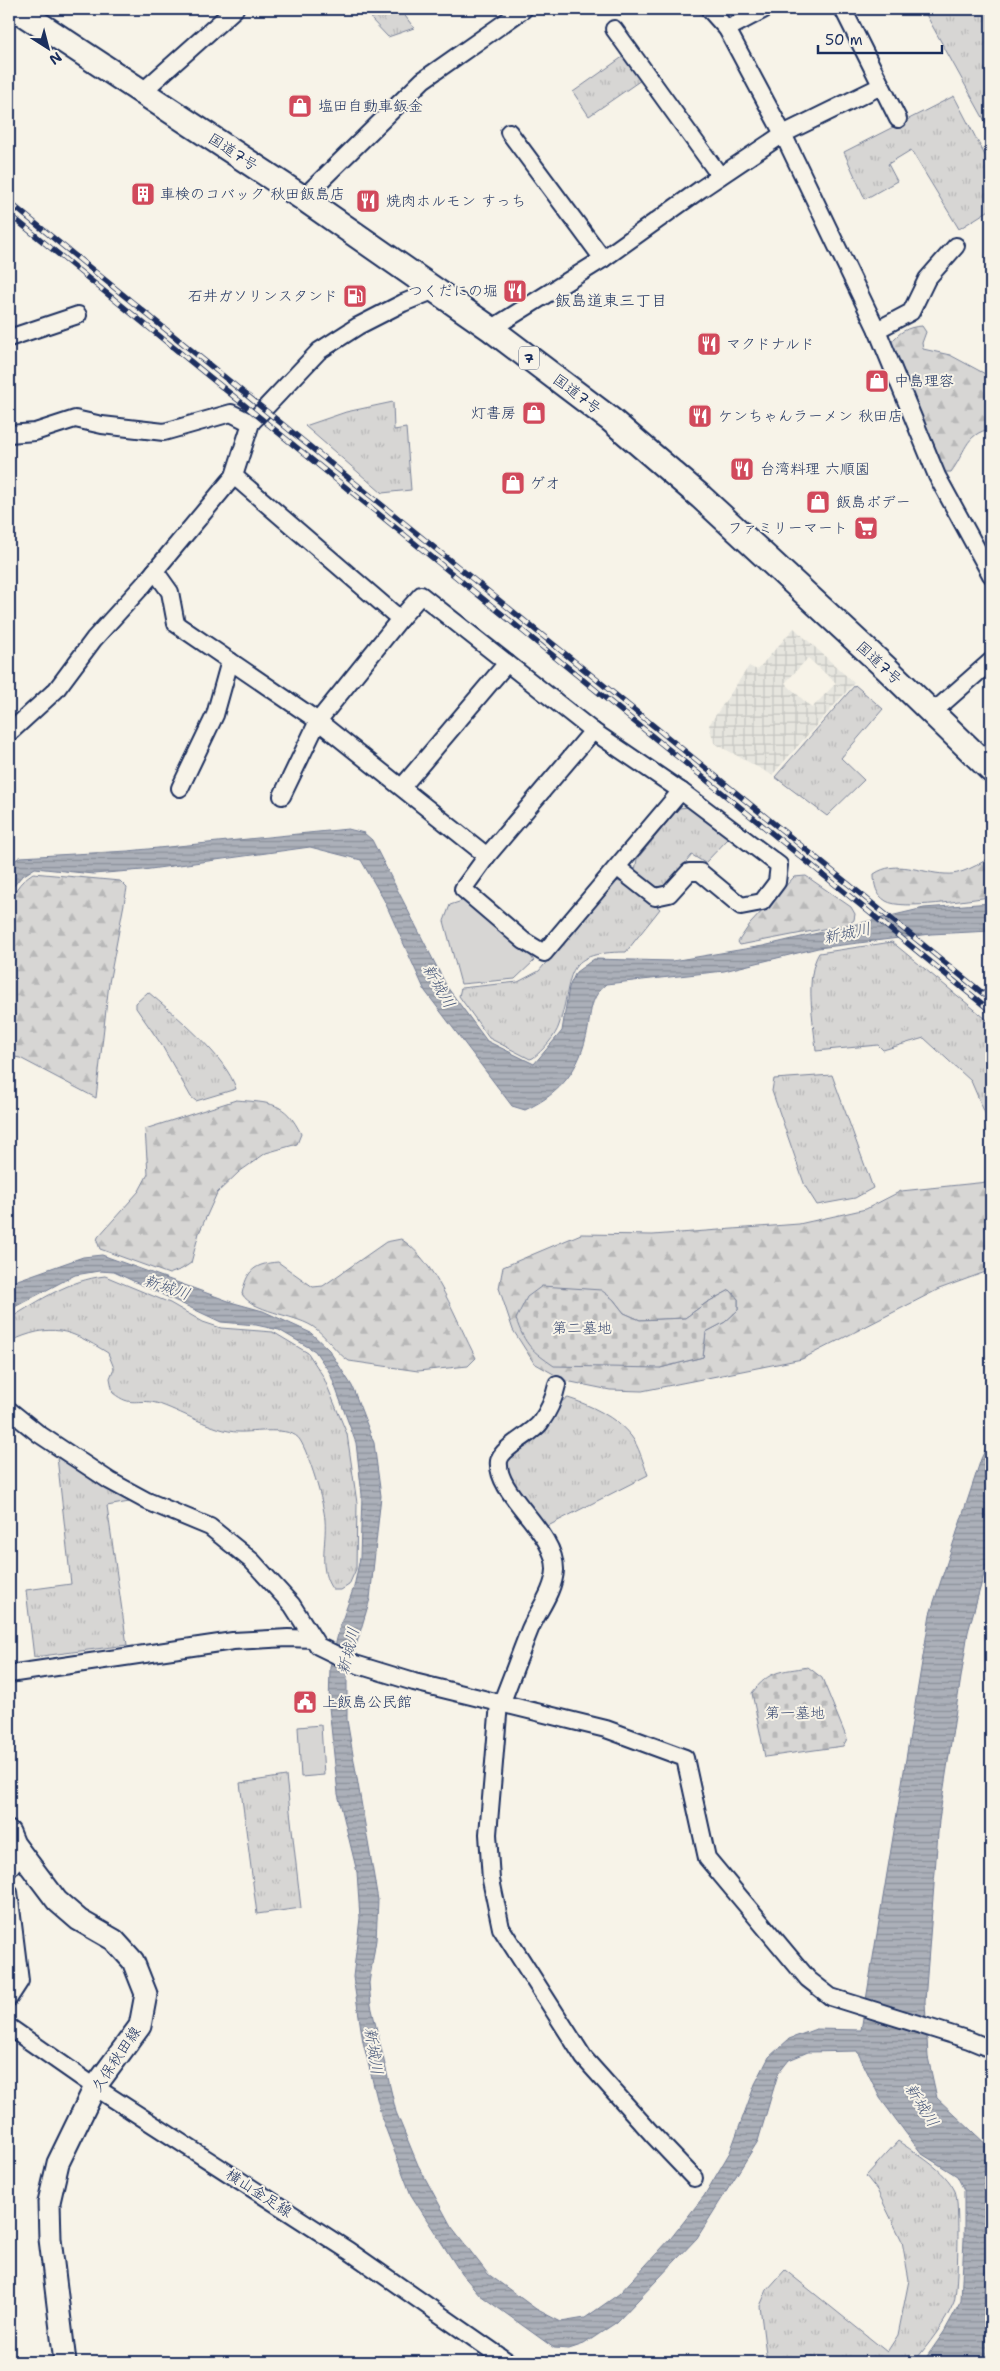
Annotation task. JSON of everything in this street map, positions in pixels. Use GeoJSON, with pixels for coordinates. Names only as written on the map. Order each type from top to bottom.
{"type":"FeatureCollection","features":[{"type":"Feature","properties":{"kind":"highway","name":"国道7号"},"geometry":{"type":"LineString","coordinates":[[16,9],[303,198],[491,329],[610,419],[700,497],[991,770]]}},
{"type":"Feature","properties":{"kind":"main road","name":"久保秋田線"},"geometry":{"type":"LineString","coordinates":[[9,1832],[15,1861],[56,1901],[79,1920],[114,1940],[133,1961],[146,1994],[140,2026],[95,2087],[58,2163],[49,2202],[50,2239],[65,2362]]}},
{"type":"Feature","properties":{"kind":"street"},"geometry":{"type":"LineString","coordinates":[[142,92],[235,9]]}},
{"type":"Feature","properties":{"kind":"street"},"geometry":{"type":"LineString","coordinates":[[303,198],[422,80],[524,9]]}},
{"type":"Feature","properties":{"kind":"street"},"geometry":{"type":"LineString","coordinates":[[709,9],[727,29],[783,134],[877,330],[938,476],[991,575]]}},
{"type":"Feature","properties":{"kind":"street"},"geometry":{"type":"LineString","coordinates":[[727,29],[765,9]]}},
{"type":"Feature","properties":{"kind":"street"},"geometry":{"type":"LineString","coordinates":[[843,9],[898,120]]}},
{"type":"Feature","properties":{"kind":"street"},"geometry":{"type":"LineString","coordinates":[[614,29],[720,176]]}},
{"type":"Feature","properties":{"kind":"street"},"geometry":{"type":"LineString","coordinates":[[491,329],[603,259],[783,134],[882,86]]}},
{"type":"Feature","properties":{"kind":"street"},"geometry":{"type":"LineString","coordinates":[[509,132],[603,259]]}},
{"type":"Feature","properties":{"kind":"street"},"geometry":{"type":"LineString","coordinates":[[877,330],[910,312],[927,279],[956,246]]}},
{"type":"Feature","properties":{"kind":"street"},"geometry":{"type":"LineString","coordinates":[[9,733],[56,690],[94,639],[155,571],[234,476],[251,423],[319,351],[358,326],[403,303],[435,290]]}},
{"type":"Feature","properties":{"kind":"street"},"geometry":{"type":"LineString","coordinates":[[9,338],[78,315]]}},
{"type":"Feature","properties":{"kind":"street"},"geometry":{"type":"LineString","coordinates":[[9,434],[35,432],[74,419],[102,425],[164,432],[231,413],[251,423]]}},
{"type":"Feature","properties":{"kind":"street"},"geometry":{"type":"LineString","coordinates":[[234,476],[400,619]]}},
{"type":"Feature","properties":{"kind":"street"},"geometry":{"type":"LineString","coordinates":[[155,571],[170,592],[176,624],[318,721],[487,856]]}},
{"type":"Feature","properties":{"kind":"street"},"geometry":{"type":"LineString","coordinates":[[282,796],[318,721],[421,595],[593,732],[681,791],[779,865],[777,882],[762,902],[741,906],[700,872],[689,872],[669,894],[655,897],[618,868]]}},
{"type":"Feature","properties":{"kind":"street"},"geometry":{"type":"LineString","coordinates":[[180,788],[215,715],[230,660]]}},
{"type":"Feature","properties":{"kind":"street"},"geometry":{"type":"LineString","coordinates":[[932,713],[991,661]]}},
{"type":"Feature","properties":{"kind":"street"},"geometry":{"type":"LineString","coordinates":[[402,788],[506,663]]}},
{"type":"Feature","properties":{"kind":"street"},"geometry":{"type":"LineString","coordinates":[[593,732],[487,856],[463,889],[524,941],[544,953],[618,868],[681,791]]}},
{"type":"Feature","properties":{"kind":"street"},"geometry":{"type":"LineString","coordinates":[[557,1385],[553,1402],[540,1424],[505,1451],[499,1461],[502,1478],[546,1541],[555,1570],[550,1588],[500,1703],[488,1834],[491,1880],[502,1928],[584,2058],[694,2178]]}},
{"type":"Feature","properties":{"kind":"street"},"geometry":{"type":"LineString","coordinates":[[9,1410],[39,1434],[110,1481],[147,1500],[210,1527],[252,1560],[292,1605],[316,1642]]}},
{"type":"Feature","properties":{"kind":"street"},"geometry":{"type":"LineString","coordinates":[[9,1674],[233,1641],[288,1638],[316,1642],[355,1664],[414,1682],[606,1729],[685,1758],[707,1858],[808,1979],[831,1997],[970,2040],[991,2049]]}},
{"type":"Feature","properties":{"kind":"street"},"geometry":{"type":"LineString","coordinates":[[9,1892],[20,1981],[9,1998]]}},
{"type":"Feature","properties":{"kind":"street","name":"横山金足線"},"geometry":{"type":"LineString","coordinates":[[9,2027],[95,2087],[349,2251],[508,2362]]}},
{"type":"Feature","properties":{"kind":"shaded area"},"geometry":{"type":"Polygon","coordinates":[[[794,628],[854,683],[772,775],[714,743],[709,725],[749,666],[757,670],[794,628]],[[808,658],[785,683],[812,708],[836,683],[808,658]]]}},
{"type":"Feature","properties":{"kind":"green space"},"geometry":{"type":"Polygon","coordinates":[[[385,9],[400,9],[414,28],[388,37],[371,19],[385,9]]]}},
{"type":"Feature","properties":{"kind":"green space"},"geometry":{"type":"Polygon","coordinates":[[[923,9],[991,9],[991,132],[923,9]]]}},
{"type":"Feature","properties":{"kind":"green space"},"geometry":{"type":"Polygon","coordinates":[[[624,56],[641,80],[589,116],[573,92],[624,56]]]}},
{"type":"Feature","properties":{"kind":"green space"},"geometry":{"type":"Polygon","coordinates":[[[954,96],[991,167],[991,209],[959,229],[911,150],[888,164],[897,181],[865,199],[844,152],[954,96]]]}},
{"type":"Feature","properties":{"kind":"green space"},"geometry":{"type":"Polygon","coordinates":[[[922,326],[926,332],[922,343],[923,349],[950,355],[991,377],[991,429],[982,431],[966,445],[951,472],[946,472],[937,466],[890,344],[904,331],[922,326]]]}},
{"type":"Feature","properties":{"kind":"green space"},"geometry":{"type":"Polygon","coordinates":[[[393,402],[394,430],[406,428],[411,490],[382,493],[305,426],[346,412],[393,402]]]}},
{"type":"Feature","properties":{"kind":"green space"},"geometry":{"type":"Polygon","coordinates":[[[855,685],[883,709],[841,758],[864,780],[827,816],[775,777],[855,685]]]}},
{"type":"Feature","properties":{"kind":"green space"},"geometry":{"type":"Polygon","coordinates":[[[689,807],[729,838],[705,863],[692,855],[666,886],[654,887],[635,871],[637,859],[679,808],[689,807]]]}},
{"type":"Feature","properties":{"kind":"green space"},"geometry":{"type":"Polygon","coordinates":[[[991,857],[991,897],[921,905],[894,904],[883,899],[875,886],[874,874],[882,870],[900,867],[951,874],[969,869],[991,857]]]}},
{"type":"Feature","properties":{"kind":"green space"},"geometry":{"type":"Polygon","coordinates":[[[33,873],[120,881],[127,888],[109,983],[96,1098],[20,1058],[9,1056],[9,911],[16,889],[33,873]]]}},
{"type":"Feature","properties":{"kind":"green space"},"geometry":{"type":"Polygon","coordinates":[[[806,876],[851,907],[855,914],[854,920],[849,924],[740,945],[738,942],[750,924],[794,877],[806,876]]]}},
{"type":"Feature","properties":{"kind":"green space"},"geometry":{"type":"Polygon","coordinates":[[[614,881],[628,883],[660,909],[626,952],[605,953],[580,962],[573,971],[564,1008],[555,1034],[533,1058],[530,1059],[489,1038],[459,996],[461,988],[518,982],[539,971],[614,881]]]}},
{"type":"Feature","properties":{"kind":"green space"},"geometry":{"type":"Polygon","coordinates":[[[468,899],[529,953],[534,961],[515,979],[461,984],[444,921],[450,905],[468,899]]]}},
{"type":"Feature","properties":{"kind":"green space"},"geometry":{"type":"Polygon","coordinates":[[[892,942],[991,1023],[991,1127],[971,1081],[924,1038],[883,1050],[878,1045],[816,1051],[811,987],[814,963],[819,953],[892,942]]]}},
{"type":"Feature","properties":{"kind":"green space"},"geometry":{"type":"Polygon","coordinates":[[[148,992],[185,1024],[211,1050],[231,1077],[236,1089],[196,1101],[191,1097],[161,1044],[136,1008],[136,1003],[148,992]]]}},
{"type":"Feature","properties":{"kind":"green space"},"geometry":{"type":"Polygon","coordinates":[[[832,1075],[873,1188],[855,1198],[817,1205],[805,1186],[772,1091],[774,1079],[832,1075]]]}},
{"type":"Feature","properties":{"kind":"green space"},"geometry":{"type":"Polygon","coordinates":[[[236,1100],[267,1103],[275,1106],[289,1115],[301,1134],[297,1144],[266,1153],[239,1172],[217,1193],[199,1233],[191,1263],[169,1274],[100,1249],[97,1241],[98,1237],[139,1191],[148,1174],[145,1129],[236,1100]]]}},
{"type":"Feature","properties":{"kind":"green space"},"geometry":{"type":"Polygon","coordinates":[[[991,1182],[991,1270],[939,1289],[802,1359],[642,1391],[610,1390],[566,1381],[534,1363],[513,1330],[499,1288],[503,1267],[581,1234],[653,1235],[799,1224],[866,1209],[901,1191],[991,1182]],[[730,1290],[706,1303],[685,1318],[640,1320],[624,1313],[613,1299],[660,1368],[703,1357],[706,1332],[725,1322],[738,1310],[738,1299],[730,1290]]]}},
{"type":"Feature","properties":{"kind":"green space"},"geometry":{"type":"Polygon","coordinates":[[[401,1239],[414,1249],[425,1262],[444,1293],[476,1358],[468,1366],[418,1371],[349,1361],[312,1326],[255,1305],[242,1294],[249,1274],[263,1264],[278,1262],[313,1287],[323,1286],[386,1242],[401,1239]]]}},
{"type":"Feature","properties":{"kind":"green space"},"geometry":{"type":"Polygon","coordinates":[[[105,1276],[170,1303],[203,1322],[221,1328],[273,1332],[308,1353],[323,1376],[347,1434],[357,1503],[356,1569],[349,1585],[341,1590],[333,1590],[328,1582],[324,1565],[325,1520],[322,1502],[308,1456],[300,1440],[295,1435],[280,1431],[229,1431],[208,1425],[156,1403],[119,1398],[113,1393],[110,1378],[114,1368],[108,1353],[71,1334],[49,1330],[37,1332],[9,1342],[9,1319],[67,1286],[105,1276]]]}},
{"type":"Feature","properties":{"kind":"green space","name":"第二墓地"},"geometry":{"type":"Polygon","coordinates":[[[542,1286],[601,1290],[613,1299],[624,1313],[640,1320],[685,1318],[706,1303],[730,1290],[738,1299],[738,1310],[725,1322],[706,1332],[703,1357],[660,1368],[554,1366],[530,1347],[516,1319],[527,1297],[542,1286]]]}},
{"type":"Feature","properties":{"kind":"green space"},"geometry":{"type":"Polygon","coordinates":[[[568,1398],[602,1412],[625,1429],[641,1455],[648,1475],[542,1529],[505,1476],[503,1459],[560,1402],[568,1398]]]}},
{"type":"Feature","properties":{"kind":"green space"},"geometry":{"type":"Polygon","coordinates":[[[57,1457],[129,1502],[107,1506],[127,1645],[34,1657],[26,1590],[71,1584],[57,1457]]]}},
{"type":"Feature","properties":{"kind":"green space","name":"第一墓地"},"geometry":{"type":"Polygon","coordinates":[[[808,1667],[822,1678],[847,1739],[843,1746],[765,1757],[752,1693],[758,1685],[777,1673],[808,1667]]]}},
{"type":"Feature","properties":{"kind":"green space"},"geometry":{"type":"Polygon","coordinates":[[[321,1725],[324,1775],[301,1777],[298,1727],[321,1725]]]}},
{"type":"Feature","properties":{"kind":"green space"},"geometry":{"type":"Polygon","coordinates":[[[286,1776],[301,1908],[257,1914],[240,1783],[286,1776]]]}},
{"type":"Feature","properties":{"kind":"green space"},"geometry":{"type":"Polygon","coordinates":[[[898,2141],[938,2169],[950,2183],[957,2198],[957,2281],[954,2302],[946,2318],[914,2362],[767,2362],[760,2306],[767,2290],[785,2270],[887,2352],[898,2335],[909,2280],[902,2241],[877,2190],[866,2176],[898,2141]]]}},
{"type":"Feature","properties":{"kind":"water","name":"新城川"},"geometry":{"type":"Polygon","coordinates":[[[348,829],[364,833],[372,840],[447,987],[487,1041],[534,1064],[562,1031],[569,987],[576,972],[594,959],[672,961],[763,946],[924,908],[991,903],[991,931],[931,934],[818,948],[724,971],[606,984],[595,999],[585,1043],[574,1068],[549,1096],[525,1110],[512,1106],[425,991],[384,900],[361,860],[310,847],[143,870],[93,874],[35,868],[21,877],[13,887],[9,900],[9,864],[20,857],[128,851],[348,829]]]}},
{"type":"Feature","properties":{"kind":"water","name":"新城川"},"geometry":{"type":"Polygon","coordinates":[[[102,1255],[234,1303],[263,1311],[311,1333],[329,1350],[352,1386],[374,1443],[381,1496],[370,1599],[347,1676],[347,1720],[378,1900],[376,1940],[369,1983],[371,2005],[396,2112],[418,2165],[451,2226],[488,2274],[536,2309],[561,2322],[585,2318],[619,2294],[671,2238],[704,2196],[730,2152],[755,2084],[769,2057],[789,2039],[816,2029],[861,2030],[930,1614],[981,1459],[991,1437],[991,1549],[968,1632],[939,1820],[925,2001],[928,2057],[937,2098],[991,2149],[991,2362],[923,2362],[944,2332],[961,2301],[964,2190],[957,2176],[922,2154],[905,2132],[880,2098],[857,2051],[808,2052],[789,2060],[778,2074],[758,2141],[697,2238],[617,2322],[584,2344],[569,2349],[554,2348],[480,2295],[461,2273],[411,2195],[382,2119],[363,2042],[353,1977],[360,1918],[357,1872],[338,1794],[329,1707],[330,1667],[340,1626],[354,1587],[360,1558],[362,1495],[356,1443],[330,1373],[315,1351],[279,1330],[256,1325],[221,1322],[114,1272],[99,1271],[75,1275],[9,1310],[9,1283],[83,1257],[102,1255]]]}},
{"type":"Feature","properties":{"kind":"railway"},"geometry":{"type":"LineString","coordinates":[[9,202],[991,1000]]}},
{"type":"Feature","properties":{"kind":"railway"},"geometry":{"type":"LineString","coordinates":[[9,214],[991,1011]]}},
{"type":"Feature","properties":{"kind":"place","name":"塩田自動車鈑金"},"geometry":{"type":"Point","coordinates":[300,106]}},
{"type":"Feature","properties":{"kind":"place","name":"車検のコバック 秋田飯島店"},"geometry":{"type":"Point","coordinates":[143,194]}},
{"type":"Feature","properties":{"kind":"place","name":"焼肉ホルモン すっち"},"geometry":{"type":"Point","coordinates":[368,201]}},
{"type":"Feature","properties":{"kind":"place","name":"つくだにの堀"},"geometry":{"type":"Point","coordinates":[515,291]}},
{"type":"Feature","properties":{"kind":"place","name":"石井ガソリンスタンド"},"geometry":{"type":"Point","coordinates":[355,296]}},
{"type":"Feature","properties":{"kind":"place","name":"マクドナルド"},"geometry":{"type":"Point","coordinates":[709,344]}},
{"type":"Feature","properties":{"kind":"place","name":"中島理容"},"geometry":{"type":"Point","coordinates":[877,381]}},
{"type":"Feature","properties":{"kind":"place","name":"灯書房"},"geometry":{"type":"Point","coordinates":[534,413]}},
{"type":"Feature","properties":{"kind":"place","name":"ケンちゃんラーメン 秋田店"},"geometry":{"type":"Point","coordinates":[700,416]}},
{"type":"Feature","properties":{"kind":"place","name":"台湾料理 六順園"},"geometry":{"type":"Point","coordinates":[742,469]}},
{"type":"Feature","properties":{"kind":"place","name":"ゲオ"},"geometry":{"type":"Point","coordinates":[513,483]}},
{"type":"Feature","properties":{"kind":"place","name":"飯島ボデー"},"geometry":{"type":"Point","coordinates":[818,502]}},
{"type":"Feature","properties":{"kind":"place","name":"ファミリーマート"},"geometry":{"type":"Point","coordinates":[866,528]}},
{"type":"Feature","properties":{"kind":"place","name":"上飯島公民館"},"geometry":{"type":"Point","coordinates":[305,1702]}},
{"type":"Feature","properties":{"kind":"district","name":"飯島道東三丁目"},"geometry":{"type":"Point","coordinates":[611,300]}}]}
